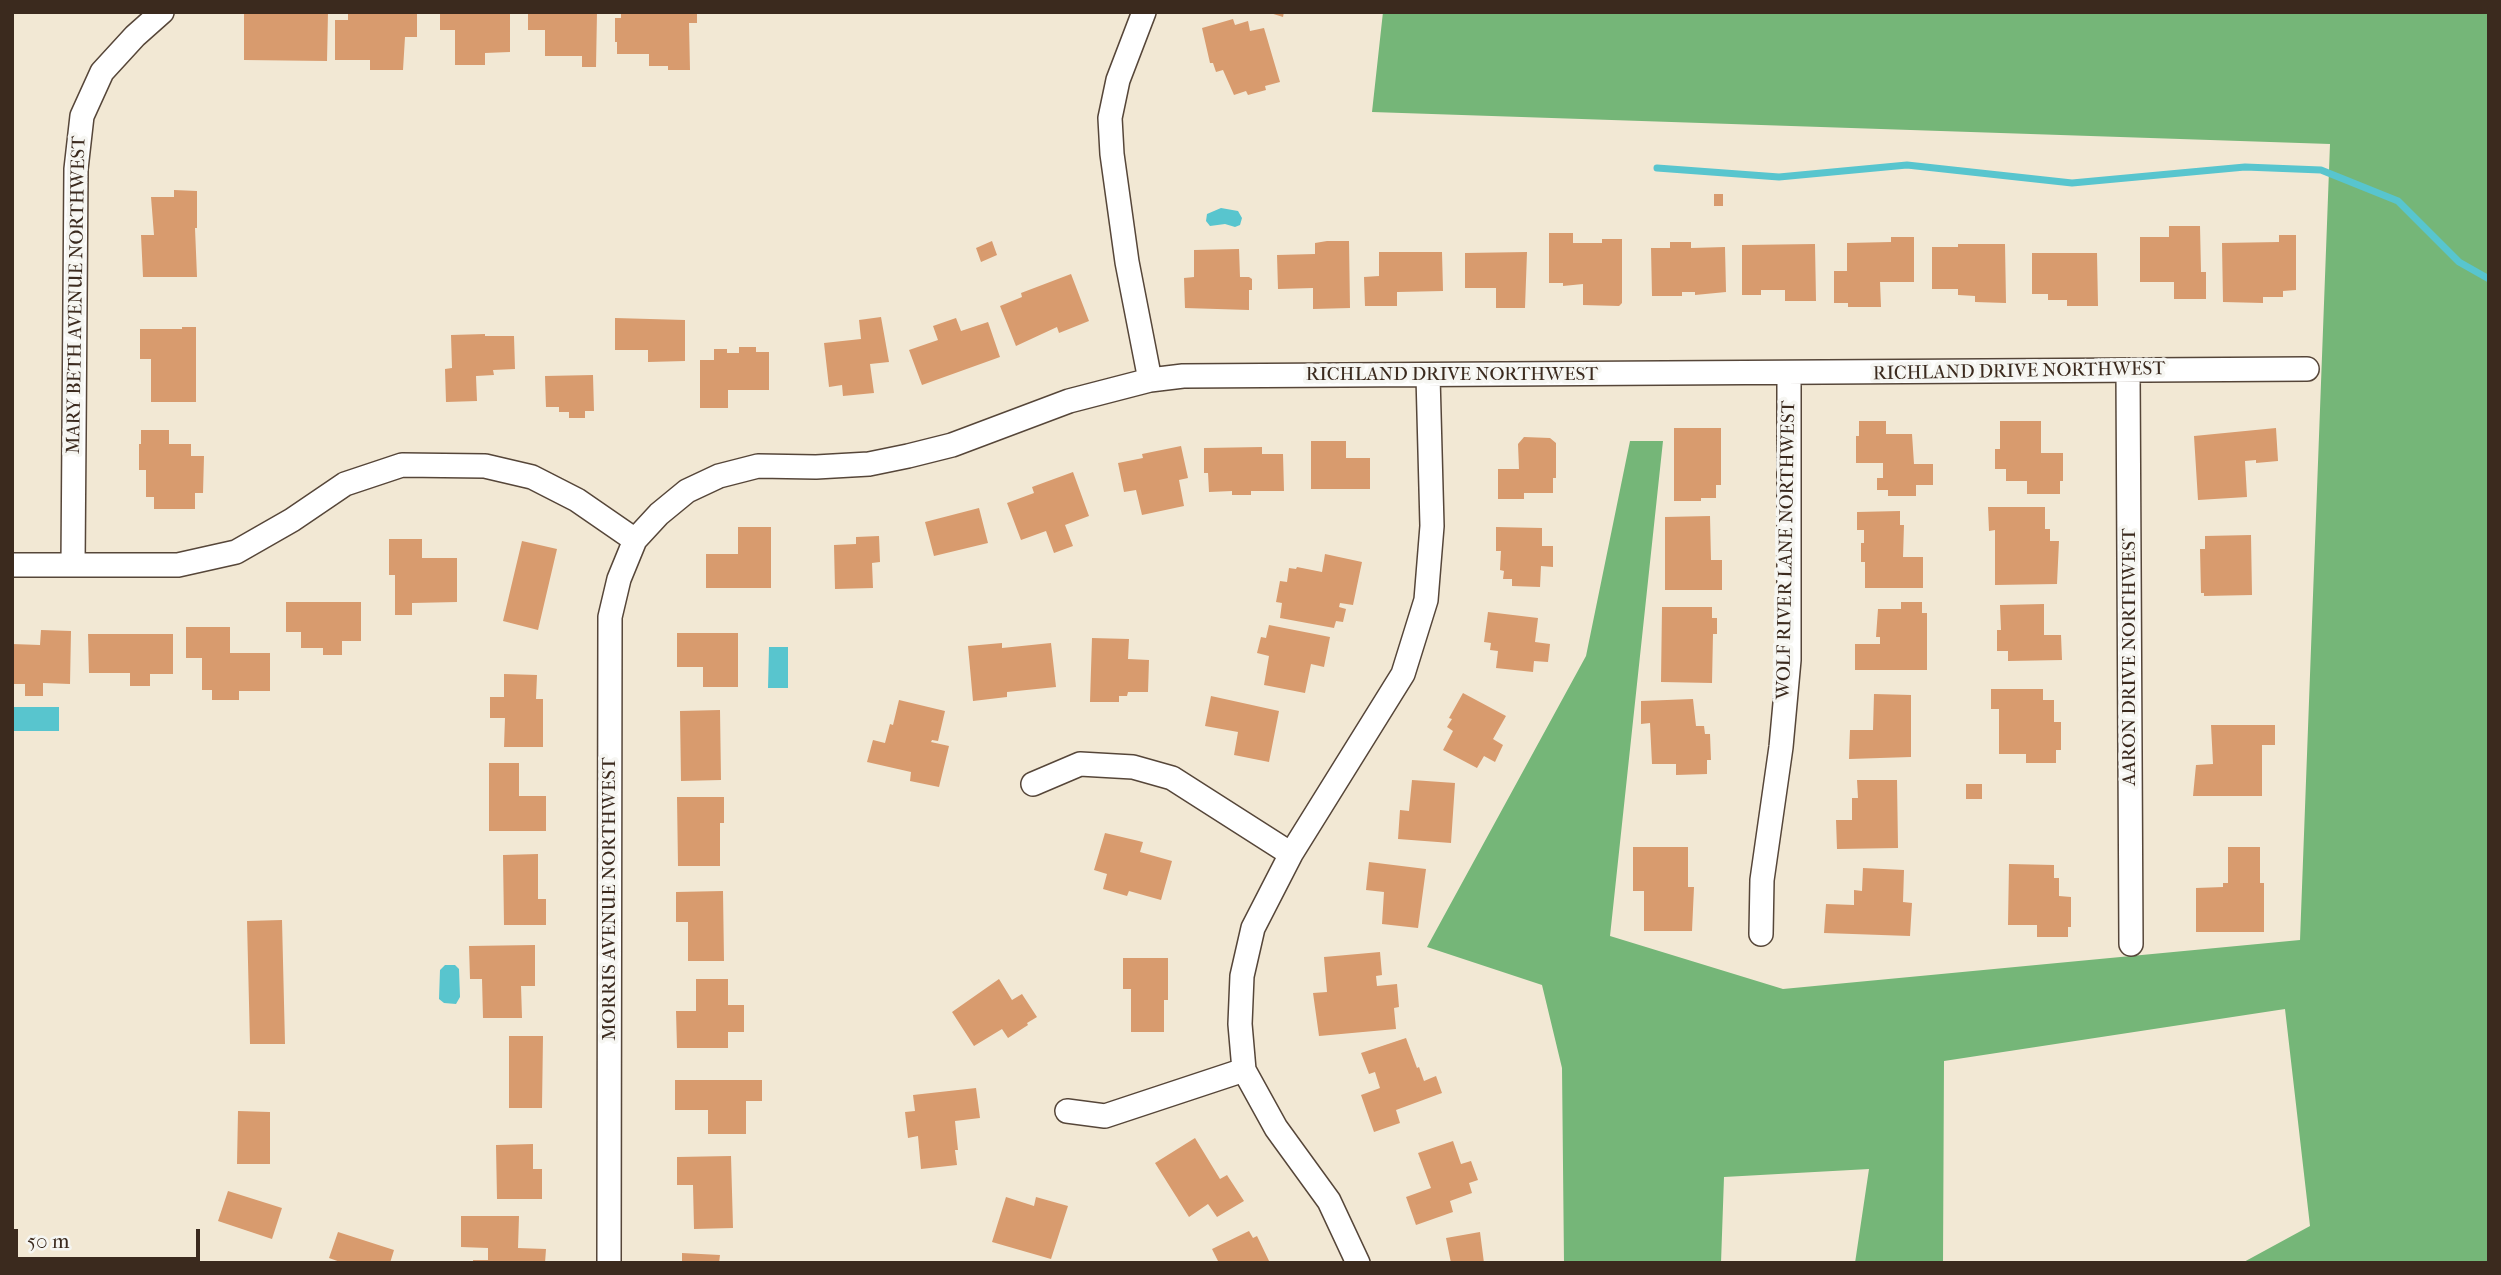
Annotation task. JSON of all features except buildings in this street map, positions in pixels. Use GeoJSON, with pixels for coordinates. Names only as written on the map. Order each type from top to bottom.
{"type":"FeatureCollection","features":[{"type":"Feature","properties":{"kind":"street","name":"MARY BETH AVENUE NORTHWEST"},"geometry":{"type":"LineString","coordinates":[[73,565],[76,169],[82,116],[102,72],[135,36],[162,12]]}},
{"type":"Feature","properties":{"kind":"street"},"geometry":{"type":"LineString","coordinates":[[1144,12],[1118,80],[1110,118],[1112,154],[1127,262],[1150,380]]}},
{"type":"Feature","properties":{"kind":"street","name":"RICHLAND DRIVE NORTHWEST"},"geometry":{"type":"LineString","coordinates":[[635,540],[659,514],[687,491],[719,476],[758,466],[869,464],[908,456],[952,445],[1069,401],[1150,380],[1183,376],[2307,369]]}},
{"type":"Feature","properties":{"kind":"street","name":"AARON DRIVE NORTHWEST"},"geometry":{"type":"LineString","coordinates":[[2128,371],[2131,944]]}},
{"type":"Feature","properties":{"kind":"street","name":"WOLF RIVER LANE NORTHWEST"},"geometry":{"type":"LineString","coordinates":[[1760,934],[1762,880],[1781,747],[1789,660],[1789,374]]}},
{"type":"Feature","properties":{"kind":"street"},"geometry":{"type":"LineString","coordinates":[[1358,1263],[1329,1201],[1276,1128],[1244,1070],[1240,1024],[1242,976],[1253,928],[1291,854],[1404,674],[1426,600],[1432,526],[1428,376]]}},
{"type":"Feature","properties":{"kind":"street"},"geometry":{"type":"LineString","coordinates":[[12,565],[178,565],[236,552],[292,520],[345,484],[402,466],[485,466],[532,477],[576,500],[635,540]]}},
{"type":"Feature","properties":{"kind":"street","name":"MORRIS AVENUE NORTHWEST"},"geometry":{"type":"LineString","coordinates":[[610,1263],[610,617],[619,579],[635,540]]}},
{"type":"Feature","properties":{"kind":"street"},"geometry":{"type":"LineString","coordinates":[[1033,784],[1080,764],[1133,767],[1172,778],[1291,854]]}},
{"type":"Feature","properties":{"kind":"street"},"geometry":{"type":"LineString","coordinates":[[1067,1111],[1105,1116],[1244,1070]]}},
{"type":"Feature","properties":{"kind":"green space"},"geometry":{"type":"Polygon","coordinates":[[[1383,12],[2489,12],[2489,1263],[2242,1263],[2310,1226],[2285,1009],[1944,1061],[1943,1263],[1855,1263],[1869,1169],[1724,1177],[1721,1263],[1564,1263],[1562,1068],[1542,985],[1427,947],[1586,656],[1630,441],[1663,441],[1610,936],[1783,989],[2300,940],[2330,144],[1372,112],[1383,12]]]}},
{"type":"Feature","properties":{"kind":"water"},"geometry":{"type":"Polygon","coordinates":[[[1221,208],[1238,211],[1242,218],[1240,225],[1210,226],[1206,221],[1207,214],[1221,208]]]}},
{"type":"Feature","properties":{"kind":"water"},"geometry":{"type":"Polygon","coordinates":[[[769,647],[788,647],[788,688],[768,688],[769,647]]]}},
{"type":"Feature","properties":{"kind":"water"},"geometry":{"type":"Polygon","coordinates":[[[13,707],[59,707],[59,731],[13,731],[13,707]]]}},
{"type":"Feature","properties":{"kind":"water"},"geometry":{"type":"Polygon","coordinates":[[[445,965],[455,965],[459,969],[460,997],[456,1004],[444,1003],[439,999],[440,970],[445,965]]]}},
{"type":"Feature","properties":{"kind":"waterway"},"geometry":{"type":"LineString","coordinates":[[1657,168],[1779,177],[1907,165],[2072,183],[2245,167],[2321,170],[2398,201],[2459,262],[2489,279]]}}]}
